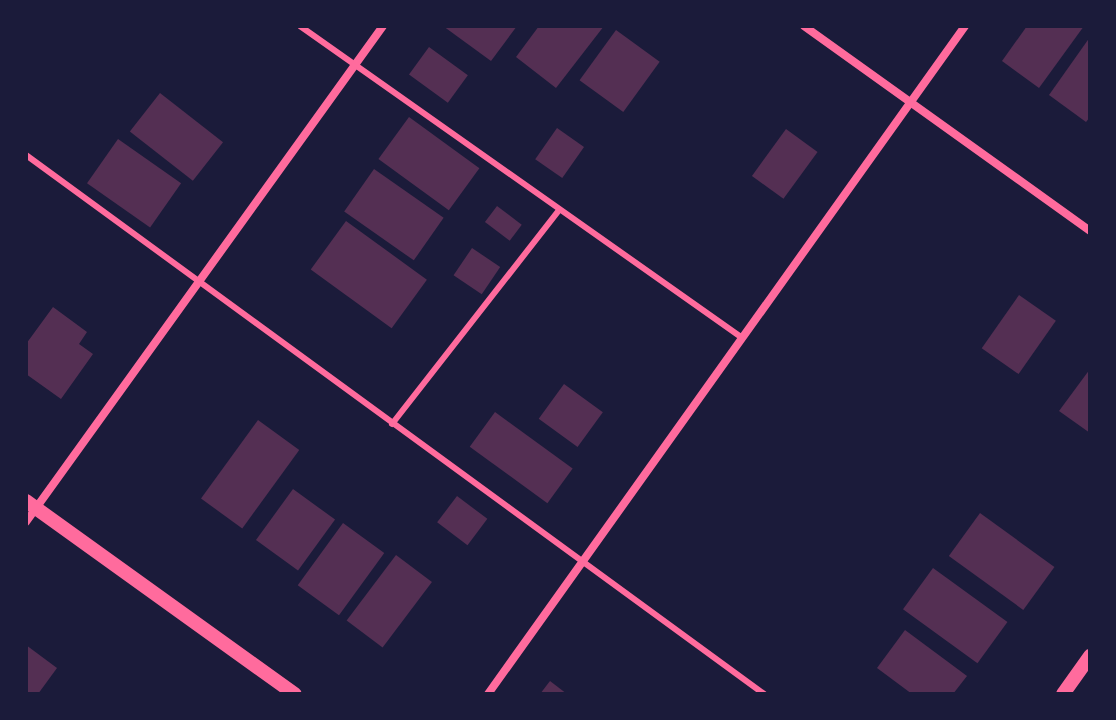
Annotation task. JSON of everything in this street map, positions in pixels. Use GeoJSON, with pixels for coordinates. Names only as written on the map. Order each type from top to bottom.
{"type":"FeatureCollection","features":[{"type":"Feature","properties":{"kind":"street"},"geometry":{"type":"LineString","coordinates":[[26,522],[31,505],[201,281],[383,26]]}},
{"type":"Feature","properties":{"kind":"street"},"geometry":{"type":"LineString","coordinates":[[804,26],[1090,231]]}},
{"type":"Feature","properties":{"kind":"street"},"geometry":{"type":"LineString","coordinates":[[488,694],[965,26]]}},
{"type":"Feature","properties":{"kind":"street"},"geometry":{"type":"LineString","coordinates":[[31,505],[295,694]]}},
{"type":"Feature","properties":{"kind":"street"},"geometry":{"type":"LineString","coordinates":[[1063,694],[1090,656]]}},
{"type":"Feature","properties":{"kind":"lane"},"geometry":{"type":"LineString","coordinates":[[300,26],[741,337]]}},
{"type":"Feature","properties":{"kind":"lane"},"geometry":{"type":"LineString","coordinates":[[26,155],[201,281],[579,563],[764,694]]}},
{"type":"Feature","properties":{"kind":"lane"},"geometry":{"type":"LineString","coordinates":[[392,424],[559,210]]}},
{"type":"Feature","properties":{"kind":"building"},"geometry":{"type":"Polygon","coordinates":[[[443,26],[517,26],[491,61],[443,26]]]}},
{"type":"Feature","properties":{"kind":"building"},"geometry":{"type":"Polygon","coordinates":[[[539,26],[604,26],[556,88],[516,57],[539,26]]]}},
{"type":"Feature","properties":{"kind":"building"},"geometry":{"type":"Polygon","coordinates":[[[1027,26],[1084,26],[1039,88],[1002,61],[1027,26]]]}},
{"type":"Feature","properties":{"kind":"building"},"geometry":{"type":"Polygon","coordinates":[[[616,30],[660,62],[623,112],[580,80],[616,30]]]}},
{"type":"Feature","properties":{"kind":"building"},"geometry":{"type":"Polygon","coordinates":[[[1090,37],[1090,117],[1086,122],[1049,95],[1090,37]]]}},
{"type":"Feature","properties":{"kind":"building"},"geometry":{"type":"Polygon","coordinates":[[[429,47],[468,75],[448,103],[409,75],[429,47]]]}},
{"type":"Feature","properties":{"kind":"building"},"geometry":{"type":"Polygon","coordinates":[[[160,93],[223,142],[193,181],[130,132],[160,93]]]}},
{"type":"Feature","properties":{"kind":"building"},"geometry":{"type":"Polygon","coordinates":[[[409,117],[479,168],[449,210],[378,159],[409,117]]]}},
{"type":"Feature","properties":{"kind":"building"},"geometry":{"type":"Polygon","coordinates":[[[557,128],[584,147],[562,178],[535,159],[557,128]]]}},
{"type":"Feature","properties":{"kind":"building"},"geometry":{"type":"Polygon","coordinates":[[[786,129],[818,152],[783,199],[752,176],[786,129]]]}},
{"type":"Feature","properties":{"kind":"building"},"geometry":{"type":"Polygon","coordinates":[[[118,139],[181,183],[150,227],[87,183],[118,139]]]}},
{"type":"Feature","properties":{"kind":"building"},"geometry":{"type":"Polygon","coordinates":[[[374,169],[444,218],[414,260],[344,212],[374,169]]]}},
{"type":"Feature","properties":{"kind":"building"},"geometry":{"type":"Polygon","coordinates":[[[497,206],[522,225],[510,241],[485,222],[497,206]]]}},
{"type":"Feature","properties":{"kind":"building"},"geometry":{"type":"Polygon","coordinates":[[[346,221],[427,280],[392,328],[311,270],[346,221]]]}},
{"type":"Feature","properties":{"kind":"building"},"geometry":{"type":"Polygon","coordinates":[[[472,248],[500,267],[482,294],[454,275],[472,248]]]}},
{"type":"Feature","properties":{"kind":"building"},"geometry":{"type":"Polygon","coordinates":[[[1019,295],[1056,321],[1019,374],[982,348],[1019,295]]]}},
{"type":"Feature","properties":{"kind":"building"},"geometry":{"type":"Polygon","coordinates":[[[53,307],[87,332],[79,344],[93,354],[61,399],[26,374],[26,344],[53,307]]]}},
{"type":"Feature","properties":{"kind":"building"},"geometry":{"type":"Polygon","coordinates":[[[1090,369],[1090,433],[1059,411],[1090,369]]]}},
{"type":"Feature","properties":{"kind":"building"},"geometry":{"type":"Polygon","coordinates":[[[564,384],[603,412],[578,447],[539,419],[564,384]]]}},
{"type":"Feature","properties":{"kind":"building"},"geometry":{"type":"Polygon","coordinates":[[[495,412],[573,468],[547,503],[470,447],[495,412]]]}},
{"type":"Feature","properties":{"kind":"building"},"geometry":{"type":"Polygon","coordinates":[[[258,420],[299,450],[242,528],[201,498],[258,420]]]}},
{"type":"Feature","properties":{"kind":"building"},"geometry":{"type":"Polygon","coordinates":[[[293,489],[335,520],[298,571],[256,540],[293,489]]]}},
{"type":"Feature","properties":{"kind":"building"},"geometry":{"type":"Polygon","coordinates":[[[457,496],[487,519],[467,545],[437,522],[457,496]]]}},
{"type":"Feature","properties":{"kind":"building"},"geometry":{"type":"Polygon","coordinates":[[[980,513],[1054,567],[1023,610],[949,556],[980,513]]]}},
{"type":"Feature","properties":{"kind":"building"},"geometry":{"type":"Polygon","coordinates":[[[343,523],[384,553],[339,615],[298,585],[343,523]]]}},
{"type":"Feature","properties":{"kind":"building"},"geometry":{"type":"Polygon","coordinates":[[[396,555],[432,582],[383,648],[347,620],[396,555]]]}},
{"type":"Feature","properties":{"kind":"building"},"geometry":{"type":"Polygon","coordinates":[[[933,568],[1007,622],[977,663],[903,609],[933,568]]]}},
{"type":"Feature","properties":{"kind":"building"},"geometry":{"type":"Polygon","coordinates":[[[905,630],[967,676],[953,694],[912,694],[877,668],[905,630]]]}},
{"type":"Feature","properties":{"kind":"building"},"geometry":{"type":"Polygon","coordinates":[[[26,645],[57,668],[38,694],[26,694],[26,645]]]}},
{"type":"Feature","properties":{"kind":"building"},"geometry":{"type":"Polygon","coordinates":[[[550,681],[567,694],[540,694],[550,681]]]}}]}
